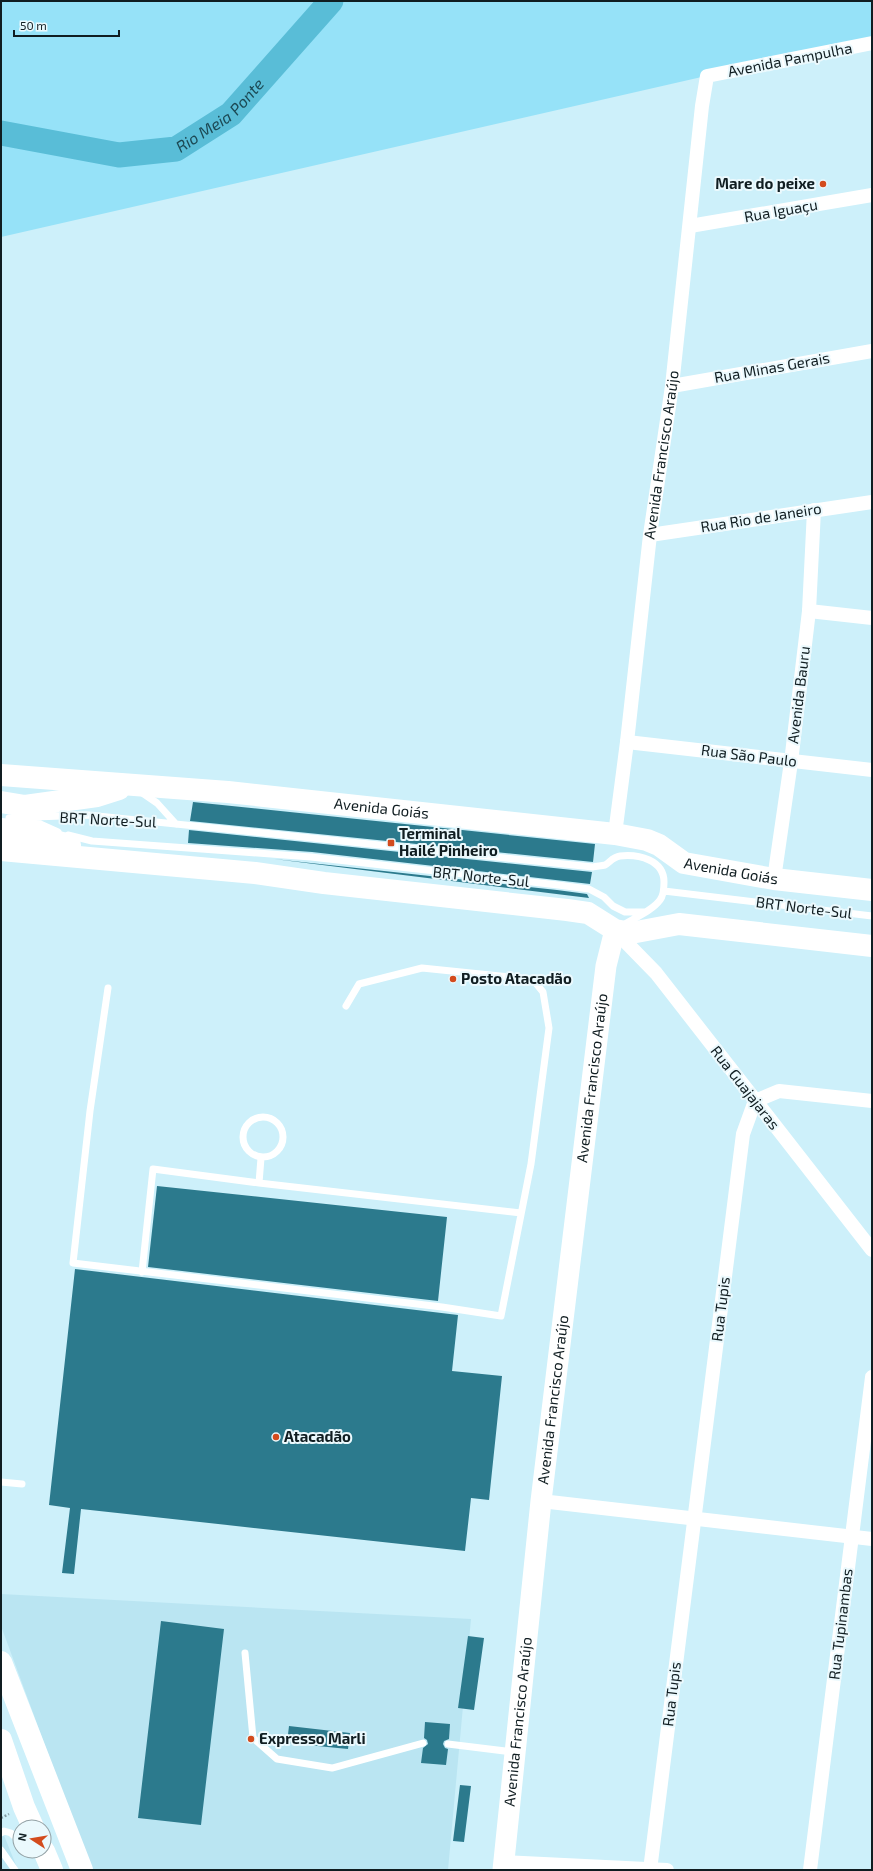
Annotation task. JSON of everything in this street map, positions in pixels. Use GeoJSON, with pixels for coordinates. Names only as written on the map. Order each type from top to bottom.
{"type":"FeatureCollection","features":[{"type":"Feature","properties":{"kind":"main road","name":"Avenida Goiás"},"geometry":{"type":"LineString","coordinates":[[1,775],[228,792],[624,835],[659,845],[681,862],[774,879],[872,890]]}},
{"type":"Feature","properties":{"kind":"main road"},"geometry":{"type":"LineString","coordinates":[[7,817],[25,806],[97,796],[132,785]]}},
{"type":"Feature","properties":{"kind":"main road"},"geometry":{"type":"LineString","coordinates":[[7,817],[127,861]]}},
{"type":"Feature","properties":{"kind":"main road"},"geometry":{"type":"LineString","coordinates":[[1,850],[256,873],[567,910],[588,913],[615,930],[631,933],[679,924],[872,946]]}},
{"type":"Feature","properties":{"kind":"main road"},"geometry":{"type":"LineString","coordinates":[[1,1662],[82,1870]]}},
{"type":"Feature","properties":{"kind":"main road"},"geometry":{"type":"LineString","coordinates":[[2,1746],[29,1819]]}},
{"type":"Feature","properties":{"kind":"street","name":"Avenida Pampulha"},"geometry":{"type":"LineString","coordinates":[[708,76],[872,43]]}},
{"type":"Feature","properties":{"kind":"street","name":"Avenida Francisco Araújo"},"geometry":{"type":"LineString","coordinates":[[624,835],[627,742],[650,535],[672,386],[702,106],[708,76]]}},
{"type":"Feature","properties":{"kind":"street","name":"Rua Iguaçu"},"geometry":{"type":"LineString","coordinates":[[690,226],[872,195]]}},
{"type":"Feature","properties":{"kind":"street","name":"Rua Minas Gerais"},"geometry":{"type":"LineString","coordinates":[[672,386],[872,351]]}},
{"type":"Feature","properties":{"kind":"street","name":"Rua Rio de Janeiro"},"geometry":{"type":"LineString","coordinates":[[650,535],[872,502]]}},
{"type":"Feature","properties":{"kind":"street","name":"Avenida Bauru"},"geometry":{"type":"LineString","coordinates":[[774,879],[791,762],[809,611],[814,510]]}},
{"type":"Feature","properties":{"kind":"street"},"geometry":{"type":"LineString","coordinates":[[809,611],[872,618]]}},
{"type":"Feature","properties":{"kind":"street","name":"Rua São Paulo"},"geometry":{"type":"LineString","coordinates":[[627,742],[791,762],[872,770]]}},
{"type":"Feature","properties":{"kind":"street","name":"Avenida Francisco Araújo"},"geometry":{"type":"LineString","coordinates":[[503,1866],[542,1501],[606,966],[615,930]]}},
{"type":"Feature","properties":{"kind":"street","name":"Rua Guajajaras"},"geometry":{"type":"LineString","coordinates":[[615,930],[656,973],[872,1250]]}},
{"type":"Feature","properties":{"kind":"street"},"geometry":{"type":"LineString","coordinates":[[755,1101],[780,1091],[872,1101]]}},
{"type":"Feature","properties":{"kind":"street","name":"Rua Tupis"},"geometry":{"type":"LineString","coordinates":[[650,1870],[744,1134],[755,1101]]}},
{"type":"Feature","properties":{"kind":"street","name":"Rua Tupinambas"},"geometry":{"type":"LineString","coordinates":[[810,1870],[872,1377]]}},
{"type":"Feature","properties":{"kind":"street"},"geometry":{"type":"LineString","coordinates":[[542,1501],[872,1539]]}},
{"type":"Feature","properties":{"kind":"street"},"geometry":{"type":"LineString","coordinates":[[503,1866],[667,1870]]}},
{"type":"Feature","properties":{"kind":"lane"},"geometry":{"type":"LineString","coordinates":[[132,785],[157,803],[176,824]]}},
{"type":"Feature","properties":{"kind":"lane","name":"BRT Norte-Sul"},"geometry":{"type":"LineString","coordinates":[[7,817],[88,816],[585,866],[604,865],[611,859],[619,856],[645,858],[657,865]]}},
{"type":"Feature","properties":{"kind":"lane","name":"BRT Norte-Sul"},"geometry":{"type":"LineString","coordinates":[[7,817],[38,823],[59,833],[92,841],[311,857],[589,889],[604,897],[613,906],[625,912],[644,912]]}},
{"type":"Feature","properties":{"kind":"lane"},"geometry":{"type":"LineString","coordinates":[[615,930],[654,906],[661,899],[664,891],[664,876],[657,865],[624,835]]}},
{"type":"Feature","properties":{"kind":"lane","name":"BRT Norte-Sul"},"geometry":{"type":"LineString","coordinates":[[664,891],[872,916]]}},
{"type":"Feature","properties":{"kind":"lane"},"geometry":{"type":"LineString","coordinates":[[108,988],[90,1111],[73,1263],[442,1307],[501,1316],[531,1164],[549,1028],[543,992],[534,981],[511,977],[422,968],[359,984],[346,1006]]}},
{"type":"Feature","properties":{"kind":"lane"},"geometry":{"type":"LineString","coordinates":[[265,1116],[273,1119],[279,1124],[283,1131],[284,1139],[281,1147],[276,1153],[269,1157],[261,1158],[253,1155],[247,1150],[243,1143],[243,1135],[245,1127],[250,1121],[257,1117],[265,1116]]}},
{"type":"Feature","properties":{"kind":"lane"},"geometry":{"type":"LineString","coordinates":[[260,1183],[261,1158]]}},
{"type":"Feature","properties":{"kind":"lane"},"geometry":{"type":"LineString","coordinates":[[142,1272],[153,1169],[260,1183],[521,1212]]}},
{"type":"Feature","properties":{"kind":"lane"},"geometry":{"type":"LineString","coordinates":[[1,1482],[22,1484]]}},
{"type":"Feature","properties":{"kind":"lane"},"geometry":{"type":"LineString","coordinates":[[245,1654],[253,1738],[277,1759],[332,1768],[423,1743]]}},
{"type":"Feature","properties":{"kind":"lane"},"geometry":{"type":"LineString","coordinates":[[448,1744],[515,1752]]}},
{"type":"Feature","properties":{"kind":"lane"},"geometry":{"type":"LineString","coordinates":[[1,1833],[4,1831],[12,1833]]}},
{"type":"Feature","properties":{"kind":"lane"},"geometry":{"type":"LineString","coordinates":[[1,1850],[15,1870]]}},
{"type":"Feature","properties":{"kind":"shaded area"},"geometry":{"type":"Polygon","coordinates":[[[1,1],[872,1],[872,38],[1,237],[1,1]]]}},
{"type":"Feature","properties":{"kind":"shaded area","name":"Expresso Marli"},"geometry":{"type":"Polygon","coordinates":[[[1,1594],[471,1619],[448,1870],[91,1870],[1,1626],[1,1594]]]}},
{"type":"Feature","properties":{"kind":"shaded area"},"geometry":{"type":"Polygon","coordinates":[[[1,1828],[12,1855],[12,1859],[14,1859],[18,1870],[1,1870],[1,1828]]]}},
{"type":"Feature","properties":{"kind":"building"},"geometry":{"type":"Polygon","coordinates":[[[193,802],[595,844],[593,862],[190,821],[193,802]]]}},
{"type":"Feature","properties":{"kind":"building"},"geometry":{"type":"Polygon","coordinates":[[[189,830],[592,872],[590,884],[312,852],[188,843],[189,830]]]}},
{"type":"Feature","properties":{"kind":"building"},"geometry":{"type":"Polygon","coordinates":[[[274,859],[557,890],[587,894],[589,898],[274,859]]]}},
{"type":"Feature","properties":{"kind":"building"},"geometry":{"type":"Polygon","coordinates":[[[157,1186],[447,1217],[438,1301],[148,1267],[157,1186]]]}},
{"type":"Feature","properties":{"kind":"building","name":"Atacadão"},"geometry":{"type":"Polygon","coordinates":[[[75,1269],[458,1315],[452,1371],[502,1376],[489,1500],[471,1498],[465,1551],[81,1509],[74,1574],[62,1573],[70,1508],[49,1505],[75,1269]]]}},
{"type":"Feature","properties":{"kind":"building"},"geometry":{"type":"Polygon","coordinates":[[[161,1621],[224,1629],[201,1825],[138,1818],[161,1621]]]}},
{"type":"Feature","properties":{"kind":"building"},"geometry":{"type":"Polygon","coordinates":[[[468,1636],[484,1638],[474,1710],[458,1708],[468,1636]]]}},
{"type":"Feature","properties":{"kind":"building"},"geometry":{"type":"Polygon","coordinates":[[[425,1722],[450,1724],[449,1739],[444,1741],[443,1744],[445,1748],[448,1749],[446,1765],[421,1763],[423,1748],[428,1744],[427,1740],[424,1738],[425,1722]]]}},
{"type":"Feature","properties":{"kind":"building"},"geometry":{"type":"Polygon","coordinates":[[[289,1726],[350,1733],[348,1749],[287,1743],[289,1726]]]}},
{"type":"Feature","properties":{"kind":"building"},"geometry":{"type":"Polygon","coordinates":[[[460,1785],[471,1786],[464,1842],[453,1841],[460,1785]]]}},
{"type":"Feature","properties":{"kind":"waterway","name":"Rio Meia Ponte"},"geometry":{"type":"LineString","coordinates":[[1,133],[119,155],[176,149],[231,114],[331,1]]}},
{"type":"Feature","properties":{"kind":"place","name":"Mare do peixe"},"geometry":{"type":"Point","coordinates":[823,184]}},
{"type":"Feature","properties":{"kind":"place","name":"Terminal Hailé Pinheiro"},"geometry":{"type":"Point","coordinates":[391,843]}},
{"type":"Feature","properties":{"kind":"place","name":"Posto Atacadão"},"geometry":{"type":"Point","coordinates":[453,979]}},
{"type":"Feature","properties":{"kind":"place","name":"Atacadão"},"geometry":{"type":"Point","coordinates":[276,1437]}},
{"type":"Feature","properties":{"kind":"place","name":"Expresso Marli"},"geometry":{"type":"Point","coordinates":[251,1739]}}]}
